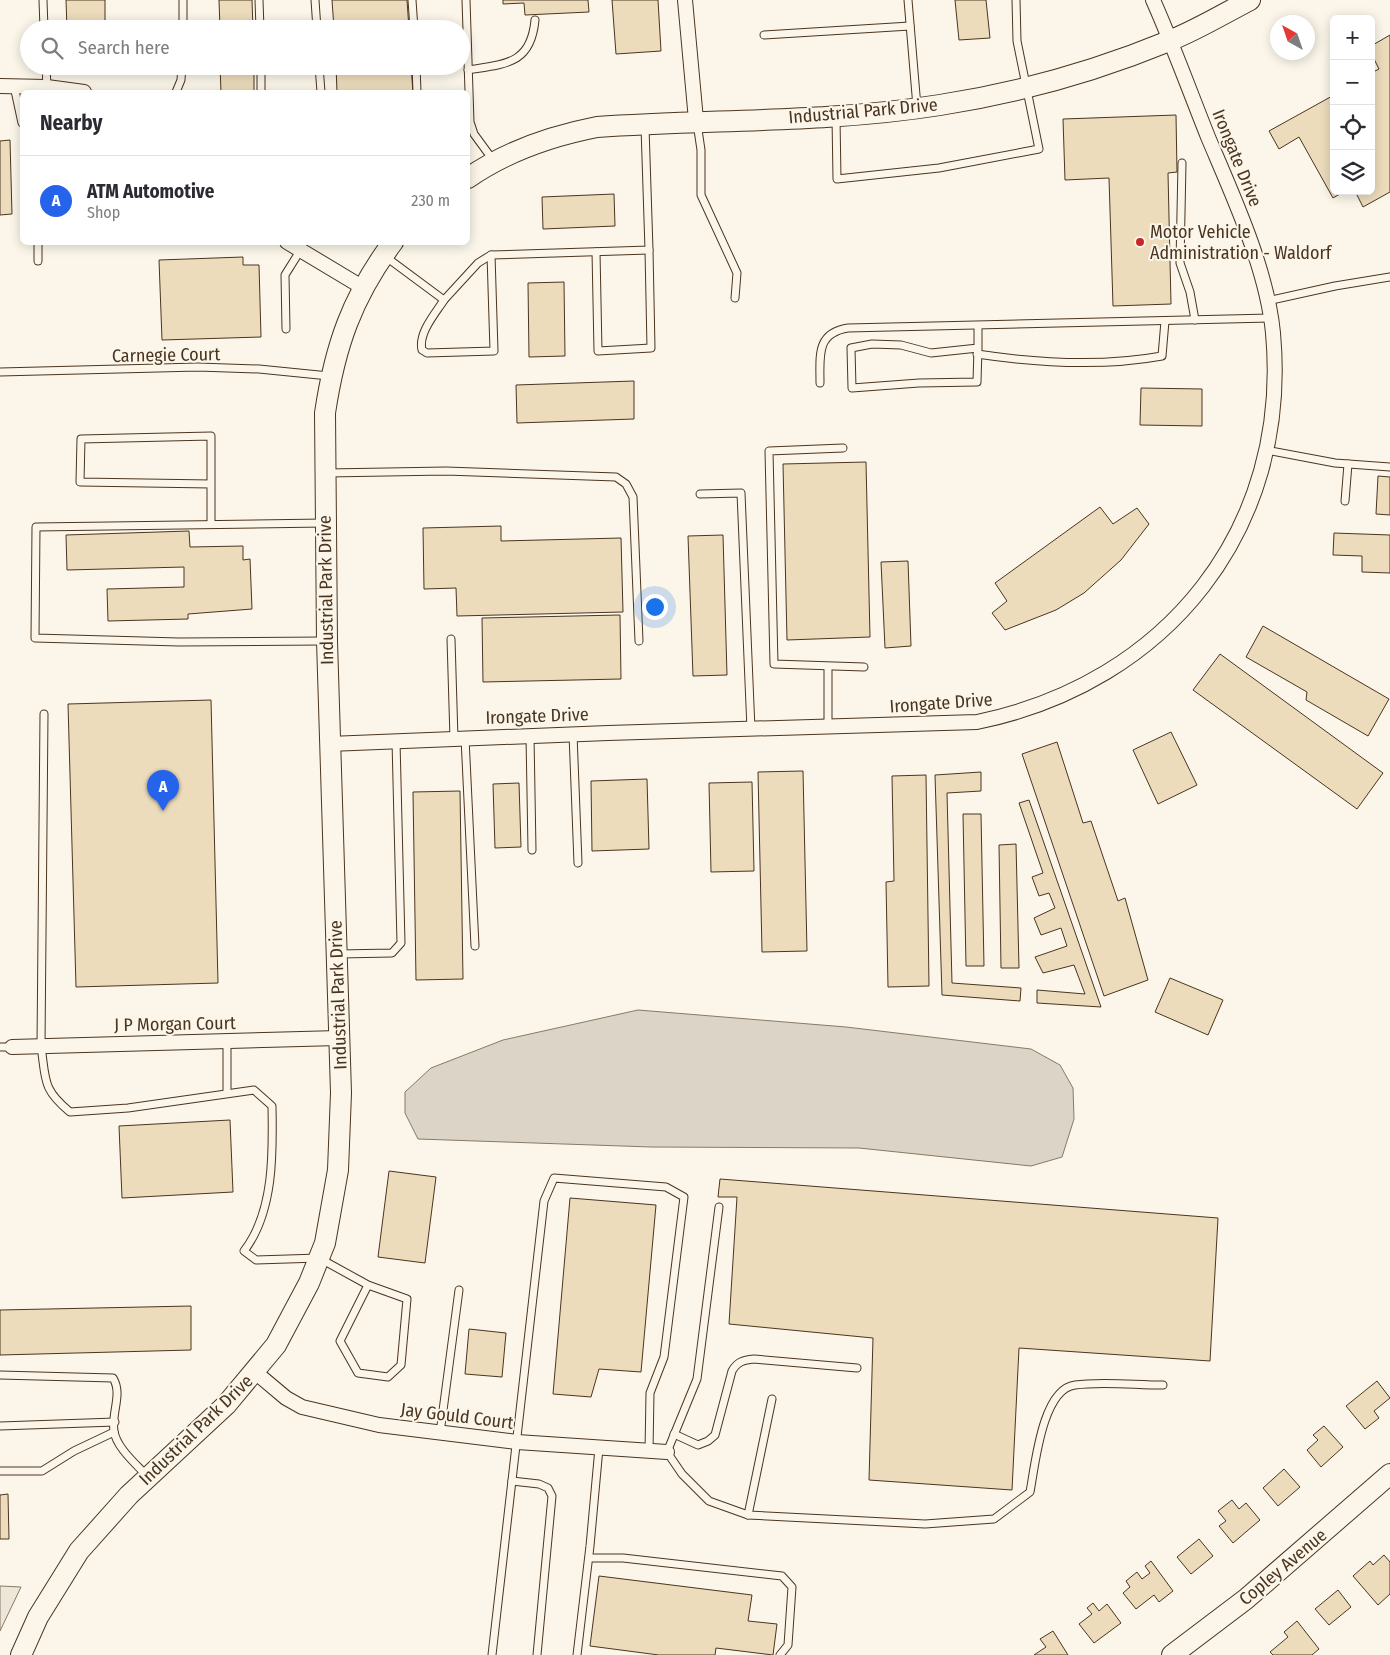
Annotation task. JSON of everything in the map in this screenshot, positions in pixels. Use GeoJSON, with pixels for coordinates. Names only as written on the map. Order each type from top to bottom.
{"type":"FeatureCollection","features":[{"type":"Feature","properties":{"kind":"street"},"geometry":{"type":"LineString","coordinates":[[685,0],[696,120]]}},
{"type":"Feature","properties":{"kind":"street","name":"Irongate Drive"},"geometry":{"type":"LineString","coordinates":[[329,744],[573,734],[977,722],[1030,709],[1076,690],[1107,672],[1162,631],[1217,567],[1245,521],[1255,494],[1266,450],[1273,402],[1273,341],[1267,301],[1234,199],[1171,40],[1153,0]]}},
{"type":"Feature","properties":{"kind":"street","name":"Industrial Park Drive"},"geometry":{"type":"LineString","coordinates":[[470,177],[536,142],[597,127],[696,120],[836,116],[917,108],[1027,86],[1077,74],[1171,40],[1250,0]]}},
{"type":"Feature","properties":{"kind":"street"},"geometry":{"type":"LineString","coordinates":[[7,86],[47,87],[69,90]]}},
{"type":"Feature","properties":{"kind":"street"},"geometry":{"type":"LineString","coordinates":[[292,245],[362,287]]}},
{"type":"Feature","properties":{"kind":"street","name":"Industrial Park Drive"},"geometry":{"type":"LineString","coordinates":[[21,1655],[38,1617],[79,1551],[129,1494],[226,1405],[276,1345],[292,1319],[319,1258],[333,1208],[338,1170],[341,1093],[329,744],[324,473],[325,413],[342,338],[362,287],[388,249]]}},
{"type":"Feature","properties":{"kind":"street","name":"J P Morgan Court"},"geometry":{"type":"LineString","coordinates":[[6,1047],[339,1038]]}},
{"type":"Feature","properties":{"kind":"street","name":"Jay Gould Court"},"geometry":{"type":"LineString","coordinates":[[255,1372],[286,1398],[314,1411],[379,1425],[517,1442],[668,1452]]}},
{"type":"Feature","properties":{"kind":"street","name":"Copley Avenue"},"geometry":{"type":"LineString","coordinates":[[1172,1655],[1246,1599],[1390,1474]]}},
{"type":"Feature","properties":{"kind":"lane"},"geometry":{"type":"LineString","coordinates":[[43,0],[44,20]]}},
{"type":"Feature","properties":{"kind":"lane"},"geometry":{"type":"LineString","coordinates":[[183,0],[183,20]]}},
{"type":"Feature","properties":{"kind":"lane"},"geometry":{"type":"LineString","coordinates":[[259,0],[260,20]]}},
{"type":"Feature","properties":{"kind":"lane"},"geometry":{"type":"LineString","coordinates":[[315,0],[316,20]]}},
{"type":"Feature","properties":{"kind":"lane"},"geometry":{"type":"LineString","coordinates":[[412,0],[413,20]]}},
{"type":"Feature","properties":{"kind":"lane"},"geometry":{"type":"LineString","coordinates":[[466,0],[467,20]]}},
{"type":"Feature","properties":{"kind":"lane"},"geometry":{"type":"LineString","coordinates":[[908,0],[917,108]]}},
{"type":"Feature","properties":{"kind":"lane"},"geometry":{"type":"LineString","coordinates":[[836,116],[837,179],[939,168],[1039,149],[1017,41],[1016,0]]}},
{"type":"Feature","properties":{"kind":"lane"},"geometry":{"type":"LineString","coordinates":[[470,70],[506,63],[522,54],[533,38],[535,20]]}},
{"type":"Feature","properties":{"kind":"lane"},"geometry":{"type":"LineString","coordinates":[[764,35],[910,26]]}},
{"type":"Feature","properties":{"kind":"lane"},"geometry":{"type":"LineString","coordinates":[[46,75],[47,87]]}},
{"type":"Feature","properties":{"kind":"lane"},"geometry":{"type":"LineString","coordinates":[[177,90],[181,75]]}},
{"type":"Feature","properties":{"kind":"lane"},"geometry":{"type":"LineString","coordinates":[[261,75],[261,90]]}},
{"type":"Feature","properties":{"kind":"lane"},"geometry":{"type":"LineString","coordinates":[[319,75],[320,90]]}},
{"type":"Feature","properties":{"kind":"lane"},"geometry":{"type":"LineString","coordinates":[[416,75],[417,90]]}},
{"type":"Feature","properties":{"kind":"lane"},"geometry":{"type":"LineString","coordinates":[[468,75],[469,90]]}},
{"type":"Feature","properties":{"kind":"lane"},"geometry":{"type":"LineString","coordinates":[[7,86],[20,117]]}},
{"type":"Feature","properties":{"kind":"lane"},"geometry":{"type":"LineString","coordinates":[[696,120],[701,150],[701,195],[737,273],[735,298]]}},
{"type":"Feature","properties":{"kind":"lane"},"geometry":{"type":"LineString","coordinates":[[470,122],[477,139],[495,162]]}},
{"type":"Feature","properties":{"kind":"lane"},"geometry":{"type":"LineString","coordinates":[[596,252],[598,351],[651,348],[645,124]]}},
{"type":"Feature","properties":{"kind":"lane"},"geometry":{"type":"LineString","coordinates":[[1182,163],[1180,263],[1190,292],[1195,320]]}},
{"type":"Feature","properties":{"kind":"lane"},"geometry":{"type":"LineString","coordinates":[[38,245],[38,261]]}},
{"type":"Feature","properties":{"kind":"lane"},"geometry":{"type":"LineString","coordinates":[[388,249],[444,300]]}},
{"type":"Feature","properties":{"kind":"lane"},"geometry":{"type":"LineString","coordinates":[[286,329],[285,275],[300,250]]}},
{"type":"Feature","properties":{"kind":"lane"},"geometry":{"type":"LineString","coordinates":[[491,255],[494,351],[427,353],[422,350],[421,344],[427,326],[444,300],[472,269],[491,255],[649,250]]}},
{"type":"Feature","properties":{"kind":"lane"},"geometry":{"type":"LineString","coordinates":[[1267,301],[1335,286],[1390,277]]}},
{"type":"Feature","properties":{"kind":"lane"},"geometry":{"type":"LineString","coordinates":[[820,383],[820,353],[824,341],[837,330],[1270,318]]}},
{"type":"Feature","properties":{"kind":"lane"},"geometry":{"type":"LineString","coordinates":[[978,326],[978,351],[977,382],[919,383],[852,388],[851,348],[872,344],[901,345],[931,353],[978,351],[1007,358],[1095,362],[1144,359],[1162,356],[1165,321]]}},
{"type":"Feature","properties":{"kind":"lane","name":"Carnegie Court"},"geometry":{"type":"LineString","coordinates":[[0,372],[198,368],[259,369],[332,376]]}},
{"type":"Feature","properties":{"kind":"lane"},"geometry":{"type":"LineString","coordinates":[[211,484],[80,482],[81,439],[211,436],[211,484],[211,523]]}},
{"type":"Feature","properties":{"kind":"lane"},"geometry":{"type":"LineString","coordinates":[[843,448],[769,451],[774,664],[828,668],[864,667]]}},
{"type":"Feature","properties":{"kind":"lane"},"geometry":{"type":"LineString","coordinates":[[1266,450],[1348,464],[1390,467]]}},
{"type":"Feature","properties":{"kind":"lane"},"geometry":{"type":"LineString","coordinates":[[1345,501],[1348,464]]}},
{"type":"Feature","properties":{"kind":"lane"},"geometry":{"type":"LineString","coordinates":[[324,473],[446,471],[616,477],[626,484],[633,497],[638,640]]}},
{"type":"Feature","properties":{"kind":"lane"},"geometry":{"type":"LineString","coordinates":[[700,494],[742,492],[751,729]]}},
{"type":"Feature","properties":{"kind":"lane"},"geometry":{"type":"LineString","coordinates":[[325,523],[211,523],[36,527],[35,638],[179,642],[327,642]]}},
{"type":"Feature","properties":{"kind":"lane"},"geometry":{"type":"LineString","coordinates":[[451,640],[475,946]]}},
{"type":"Feature","properties":{"kind":"lane"},"geometry":{"type":"LineString","coordinates":[[828,668],[828,727]]}},
{"type":"Feature","properties":{"kind":"lane"},"geometry":{"type":"LineString","coordinates":[[44,714],[41,1046],[47,1085],[53,1098],[70,1112],[128,1108],[254,1090],[272,1106],[273,1164],[255,1237],[244,1251],[256,1260],[319,1258],[368,1285],[407,1298],[402,1365],[388,1377],[358,1373],[340,1341],[368,1285]]}},
{"type":"Feature","properties":{"kind":"lane"},"geometry":{"type":"LineString","coordinates":[[573,734],[578,863]]}},
{"type":"Feature","properties":{"kind":"lane"},"geometry":{"type":"LineString","coordinates":[[530,736],[532,850]]}},
{"type":"Feature","properties":{"kind":"lane"},"geometry":{"type":"LineString","coordinates":[[336,954],[392,954],[401,943],[396,741]]}},
{"type":"Feature","properties":{"kind":"lane"},"geometry":{"type":"LineString","coordinates":[[226,1094],[227,1042]]}},
{"type":"Feature","properties":{"kind":"lane"},"geometry":{"type":"LineString","coordinates":[[492,1655],[544,1200],[554,1178],[666,1188],[684,1197],[664,1357],[650,1393],[649,1451]]}},
{"type":"Feature","properties":{"kind":"lane"},"geometry":{"type":"LineString","coordinates":[[719,1207],[697,1379],[668,1452],[682,1474],[709,1501],[748,1515],[925,1524],[994,1519],[1030,1492],[1048,1408],[1059,1394],[1073,1385],[1163,1385]]}},
{"type":"Feature","properties":{"kind":"lane"},"geometry":{"type":"LineString","coordinates":[[440,1433],[459,1290]]}},
{"type":"Feature","properties":{"kind":"lane"},"geometry":{"type":"LineString","coordinates":[[674,1434],[698,1445],[708,1441],[715,1435],[732,1371],[736,1364],[745,1360],[857,1368]]}},
{"type":"Feature","properties":{"kind":"lane"},"geometry":{"type":"LineString","coordinates":[[0,1375],[113,1378],[117,1386],[114,1432],[123,1449],[148,1477]]}},
{"type":"Feature","properties":{"kind":"lane"},"geometry":{"type":"LineString","coordinates":[[748,1515],[772,1399]]}},
{"type":"Feature","properties":{"kind":"lane"},"geometry":{"type":"LineString","coordinates":[[0,1426],[115,1422]]}},
{"type":"Feature","properties":{"kind":"lane"},"geometry":{"type":"LineString","coordinates":[[0,1471],[42,1471],[74,1451],[114,1432]]}},
{"type":"Feature","properties":{"kind":"lane"},"geometry":{"type":"LineString","coordinates":[[576,1655],[589,1558],[599,1448]]}},
{"type":"Feature","properties":{"kind":"lane"},"geometry":{"type":"LineString","coordinates":[[512,1481],[544,1486],[548,1488],[552,1496],[537,1655]]}},
{"type":"Feature","properties":{"kind":"lane"},"geometry":{"type":"LineString","coordinates":[[589,1558],[623,1558],[782,1576],[792,1587],[788,1645],[780,1655]]}},
{"type":"Feature","properties":{"kind":"shaded area"},"geometry":{"type":"Polygon","coordinates":[[[638,1010],[846,1027],[1031,1049],[1060,1065],[1073,1088],[1074,1119],[1062,1157],[1031,1166],[859,1148],[651,1147],[418,1139],[405,1113],[405,1092],[431,1068],[503,1040],[638,1010]]]}},
{"type":"Feature","properties":{"kind":"shaded area"},"geometry":{"type":"Polygon","coordinates":[[[0,1586],[21,1587],[0,1631],[0,1586]]]}},
{"type":"Feature","properties":{"kind":"building"},"geometry":{"type":"Polygon","coordinates":[[[66,0],[105,0],[105,20],[67,20],[66,0]]]}},
{"type":"Feature","properties":{"kind":"building"},"geometry":{"type":"Polygon","coordinates":[[[219,0],[252,0],[253,20],[220,20],[219,0]]]}},
{"type":"Feature","properties":{"kind":"building"},"geometry":{"type":"Polygon","coordinates":[[[332,0],[407,0],[408,20],[333,20],[332,0]]]}},
{"type":"Feature","properties":{"kind":"building"},"geometry":{"type":"Polygon","coordinates":[[[503,0],[588,0],[589,12],[525,15],[524,3],[503,4],[503,0]]]}},
{"type":"Feature","properties":{"kind":"building"},"geometry":{"type":"Polygon","coordinates":[[[612,0],[658,0],[661,51],[616,54],[612,0]]]}},
{"type":"Feature","properties":{"kind":"building"},"geometry":{"type":"Polygon","coordinates":[[[955,0],[986,0],[990,38],[959,40],[955,0]]]}},
{"type":"Feature","properties":{"kind":"building"},"geometry":{"type":"Polygon","coordinates":[[[1390,35],[1390,192],[1363,207],[1357,195],[1375,195],[1375,71],[1379,69],[1375,61],[1375,44],[1390,35]]]}},
{"type":"Feature","properties":{"kind":"building"},"geometry":{"type":"Polygon","coordinates":[[[220,75],[254,75],[254,90],[221,90],[220,75]]]}},
{"type":"Feature","properties":{"kind":"building"},"geometry":{"type":"Polygon","coordinates":[[[336,75],[412,75],[413,90],[337,90],[336,75]]]}},
{"type":"Feature","properties":{"kind":"building"},"geometry":{"type":"Polygon","coordinates":[[[1330,97],[1330,193],[1299,137],[1279,149],[1269,131],[1330,97]]]}},
{"type":"Feature","properties":{"kind":"building","name":"Motor Vehicle Administration - Waldorf"},"geometry":{"type":"Polygon","coordinates":[[[1176,115],[1177,172],[1168,173],[1171,304],[1113,306],[1109,178],[1065,180],[1063,119],[1176,115]]]}},
{"type":"Feature","properties":{"kind":"building"},"geometry":{"type":"Polygon","coordinates":[[[10,140],[12,214],[0,215],[0,141],[10,140]]]}},
{"type":"Feature","properties":{"kind":"building"},"geometry":{"type":"Polygon","coordinates":[[[614,194],[615,226],[543,229],[542,197],[614,194]]]}},
{"type":"Feature","properties":{"kind":"building"},"geometry":{"type":"Polygon","coordinates":[[[243,257],[243,265],[259,265],[261,337],[162,340],[159,260],[243,257]]]}},
{"type":"Feature","properties":{"kind":"building"},"geometry":{"type":"Polygon","coordinates":[[[564,282],[565,356],[529,357],[528,283],[564,282]]]}},
{"type":"Feature","properties":{"kind":"building"},"geometry":{"type":"Polygon","coordinates":[[[634,381],[634,419],[517,423],[516,385],[634,381]]]}},
{"type":"Feature","properties":{"kind":"building"},"geometry":{"type":"Polygon","coordinates":[[[1141,388],[1202,389],[1202,426],[1140,425],[1141,388]]]}},
{"type":"Feature","properties":{"kind":"building"},"geometry":{"type":"Polygon","coordinates":[[[866,462],[870,637],[787,640],[783,464],[866,462]]]}},
{"type":"Feature","properties":{"kind":"building"},"geometry":{"type":"Polygon","coordinates":[[[1378,476],[1390,477],[1390,515],[1376,514],[1378,476]]]}},
{"type":"Feature","properties":{"kind":"building"},"geometry":{"type":"Polygon","coordinates":[[[1100,507],[1113,524],[1137,508],[1149,524],[1121,560],[1084,593],[1056,610],[1005,630],[992,613],[1007,601],[995,583],[1100,507]]]}},
{"type":"Feature","properties":{"kind":"building"},"geometry":{"type":"Polygon","coordinates":[[[501,526],[501,541],[621,538],[623,612],[457,616],[456,588],[424,589],[423,528],[501,526]]]}},
{"type":"Feature","properties":{"kind":"building"},"geometry":{"type":"Polygon","coordinates":[[[189,531],[190,547],[243,546],[243,560],[250,559],[252,609],[188,614],[188,619],[108,621],[107,589],[184,587],[184,567],[67,570],[66,535],[189,531]]]}},
{"type":"Feature","properties":{"kind":"building"},"geometry":{"type":"Polygon","coordinates":[[[1334,533],[1390,535],[1390,573],[1362,572],[1362,556],[1333,555],[1334,533]]]}},
{"type":"Feature","properties":{"kind":"building"},"geometry":{"type":"Polygon","coordinates":[[[723,535],[727,675],[693,676],[688,536],[723,535]]]}},
{"type":"Feature","properties":{"kind":"building"},"geometry":{"type":"Polygon","coordinates":[[[908,561],[911,646],[885,648],[881,562],[908,561]]]}},
{"type":"Feature","properties":{"kind":"building"},"geometry":{"type":"Polygon","coordinates":[[[620,615],[621,679],[483,682],[482,618],[620,615]]]}},
{"type":"Feature","properties":{"kind":"building"},"geometry":{"type":"Polygon","coordinates":[[[1263,626],[1389,699],[1368,736],[1306,700],[1307,692],[1246,657],[1263,626]]]}},
{"type":"Feature","properties":{"kind":"building"},"geometry":{"type":"Polygon","coordinates":[[[1220,654],[1383,773],[1357,809],[1193,690],[1220,654]]]}},
{"type":"Feature","properties":{"kind":"building"},"geometry":{"type":"Polygon","coordinates":[[[211,700],[218,983],[76,987],[68,704],[211,700]]]}},
{"type":"Feature","properties":{"kind":"building"},"geometry":{"type":"Polygon","coordinates":[[[1171,732],[1197,785],[1158,804],[1133,750],[1171,732]]]}},
{"type":"Feature","properties":{"kind":"building"},"geometry":{"type":"Polygon","coordinates":[[[1057,742],[1083,823],[1091,821],[1118,901],[1125,898],[1148,980],[1104,996],[1022,754],[1057,742]]]}},
{"type":"Feature","properties":{"kind":"building"},"geometry":{"type":"Polygon","coordinates":[[[803,771],[807,951],[762,952],[758,772],[803,771]]]}},
{"type":"Feature","properties":{"kind":"building"},"geometry":{"type":"Polygon","coordinates":[[[981,772],[981,791],[947,793],[952,983],[1021,988],[1020,1001],[942,995],[935,775],[981,772]]]}},
{"type":"Feature","properties":{"kind":"building"},"geometry":{"type":"Polygon","coordinates":[[[926,775],[929,986],[888,987],[886,882],[894,881],[892,776],[926,775]]]}},
{"type":"Feature","properties":{"kind":"building"},"geometry":{"type":"Polygon","coordinates":[[[647,779],[649,849],[592,851],[591,781],[647,779]]]}},
{"type":"Feature","properties":{"kind":"building"},"geometry":{"type":"Polygon","coordinates":[[[752,782],[754,871],[711,872],[709,783],[752,782]]]}},
{"type":"Feature","properties":{"kind":"building"},"geometry":{"type":"Polygon","coordinates":[[[519,783],[521,847],[495,848],[493,784],[519,783]]]}},
{"type":"Feature","properties":{"kind":"building"},"geometry":{"type":"Polygon","coordinates":[[[460,791],[463,979],[416,980],[413,792],[460,791]]]}},
{"type":"Feature","properties":{"kind":"building"},"geometry":{"type":"Polygon","coordinates":[[[1029,800],[1101,1007],[1037,1003],[1037,990],[1085,994],[1074,965],[1043,973],[1035,957],[1067,946],[1061,928],[1041,935],[1034,918],[1055,908],[1049,893],[1039,896],[1032,877],[1043,873],[1019,803],[1029,800]]]}},
{"type":"Feature","properties":{"kind":"building"},"geometry":{"type":"Polygon","coordinates":[[[963,814],[981,814],[984,966],[966,966],[963,814]]]}},
{"type":"Feature","properties":{"kind":"building"},"geometry":{"type":"Polygon","coordinates":[[[1016,844],[1019,968],[1001,968],[999,845],[1016,844]]]}},
{"type":"Feature","properties":{"kind":"building"},"geometry":{"type":"Polygon","coordinates":[[[1170,978],[1223,1000],[1208,1035],[1155,1012],[1170,978]]]}},
{"type":"Feature","properties":{"kind":"building"},"geometry":{"type":"Polygon","coordinates":[[[230,1120],[233,1192],[122,1198],[119,1126],[230,1120]]]}},
{"type":"Feature","properties":{"kind":"building"},"geometry":{"type":"Polygon","coordinates":[[[389,1171],[436,1177],[425,1263],[378,1257],[389,1171]]]}},
{"type":"Feature","properties":{"kind":"building"},"geometry":{"type":"Polygon","coordinates":[[[720,1179],[1218,1218],[1210,1361],[1019,1348],[1012,1490],[869,1480],[873,1338],[729,1324],[737,1197],[718,1197],[720,1179]]]}},
{"type":"Feature","properties":{"kind":"building"},"geometry":{"type":"Polygon","coordinates":[[[570,1198],[656,1205],[641,1372],[599,1369],[591,1397],[553,1394],[570,1198]]]}},
{"type":"Feature","properties":{"kind":"building"},"geometry":{"type":"Polygon","coordinates":[[[191,1306],[191,1350],[0,1355],[0,1310],[191,1306]]]}},
{"type":"Feature","properties":{"kind":"building"},"geometry":{"type":"Polygon","coordinates":[[[469,1329],[506,1333],[502,1377],[465,1374],[469,1329]]]}},
{"type":"Feature","properties":{"kind":"building"},"geometry":{"type":"Polygon","coordinates":[[[1377,1381],[1390,1398],[1374,1411],[1379,1418],[1365,1429],[1346,1406],[1377,1381]]]}},
{"type":"Feature","properties":{"kind":"building"},"geometry":{"type":"Polygon","coordinates":[[[1324,1426],[1343,1447],[1321,1467],[1307,1450],[1318,1440],[1313,1435],[1324,1426]]]}},
{"type":"Feature","properties":{"kind":"building"},"geometry":{"type":"Polygon","coordinates":[[[1284,1469],[1300,1487],[1278,1506],[1263,1488],[1284,1469]]]}},
{"type":"Feature","properties":{"kind":"building"},"geometry":{"type":"Polygon","coordinates":[[[8,1494],[9,1539],[0,1539],[0,1495],[8,1494]]]}},
{"type":"Feature","properties":{"kind":"building"},"geometry":{"type":"Polygon","coordinates":[[[1232,1500],[1239,1509],[1246,1503],[1260,1520],[1233,1543],[1219,1526],[1226,1521],[1218,1511],[1232,1500]]]}},
{"type":"Feature","properties":{"kind":"building"},"geometry":{"type":"Polygon","coordinates":[[[1199,1539],[1213,1556],[1191,1574],[1177,1557],[1199,1539]]]}},
{"type":"Feature","properties":{"kind":"building"},"geometry":{"type":"Polygon","coordinates":[[[1384,1555],[1390,1562],[1390,1594],[1378,1605],[1353,1576],[1370,1561],[1373,1565],[1384,1555]]]}},
{"type":"Feature","properties":{"kind":"building"},"geometry":{"type":"Polygon","coordinates":[[[1151,1561],[1173,1591],[1159,1602],[1154,1595],[1136,1609],[1123,1593],[1130,1587],[1126,1581],[1137,1572],[1142,1579],[1150,1573],[1145,1566],[1151,1561]]]}},
{"type":"Feature","properties":{"kind":"building"},"geometry":{"type":"Polygon","coordinates":[[[599,1576],[752,1595],[748,1621],[777,1624],[773,1655],[716,1648],[715,1655],[659,1655],[590,1646],[599,1576]]]}},
{"type":"Feature","properties":{"kind":"building"},"geometry":{"type":"Polygon","coordinates":[[[1338,1590],[1351,1607],[1329,1625],[1315,1609],[1338,1590]]]}},
{"type":"Feature","properties":{"kind":"building"},"geometry":{"type":"Polygon","coordinates":[[[1093,1603],[1099,1611],[1107,1604],[1121,1623],[1094,1643],[1079,1624],[1092,1614],[1087,1608],[1093,1603]]]}},
{"type":"Feature","properties":{"kind":"building"},"geometry":{"type":"Polygon","coordinates":[[[1297,1621],[1319,1649],[1312,1655],[1273,1655],[1270,1652],[1288,1637],[1284,1632],[1297,1621]]]}},
{"type":"Feature","properties":{"kind":"building"},"geometry":{"type":"Polygon","coordinates":[[[1053,1631],[1068,1655],[1034,1655],[1046,1647],[1040,1639],[1053,1631]]]}},
{"type":"Feature","properties":{"kind":"place","name":"Motor Vehicle Administration - Waldorf"},"geometry":{"type":"Point","coordinates":[1140,242]}},
{"type":"Feature","properties":{"kind":"place","name":"ATM Automotive"},"geometry":{"type":"Point","coordinates":[163,811]}}]}
